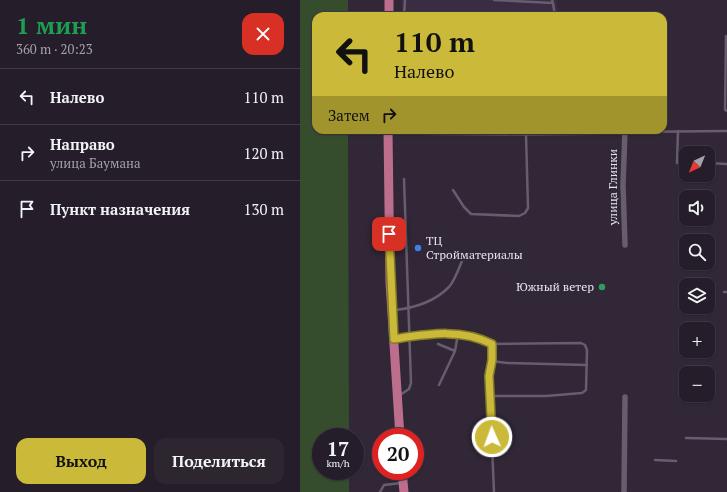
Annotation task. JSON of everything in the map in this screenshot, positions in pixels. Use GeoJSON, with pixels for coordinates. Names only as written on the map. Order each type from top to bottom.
{"type":"FeatureCollection","features":[{"type":"Feature","properties":{"kind":"main road"},"geometry":{"type":"LineString","coordinates":[[389,0],[389,12]]}},
{"type":"Feature","properties":{"kind":"main road"},"geometry":{"type":"LineString","coordinates":[[388,134],[388,222],[400,428]]}},
{"type":"Feature","properties":{"kind":"street","name":"улица Глинки"},"geometry":{"type":"LineString","coordinates":[[625,134],[623,185],[625,245]]}},
{"type":"Feature","properties":{"kind":"street"},"geometry":{"type":"LineString","coordinates":[[624,492],[625,397]]}},
{"type":"Feature","properties":{"kind":"lane"},"geometry":{"type":"LineString","coordinates":[[404,12],[405,0]]}},
{"type":"Feature","properties":{"kind":"lane"},"geometry":{"type":"LineString","coordinates":[[494,0],[553,1],[554,12]]}},
{"type":"Feature","properties":{"kind":"lane"},"geometry":{"type":"LineString","coordinates":[[726,36],[725,110],[727,111]]}},
{"type":"Feature","properties":{"kind":"lane"},"geometry":{"type":"LineString","coordinates":[[667,131],[727,131]]}},
{"type":"Feature","properties":{"kind":"lane"},"geometry":{"type":"LineString","coordinates":[[678,131],[677,163],[679,163]]}},
{"type":"Feature","properties":{"kind":"lane"},"geometry":{"type":"LineString","coordinates":[[453,190],[464,207],[471,214],[519,216],[525,213],[528,208],[526,134]]}},
{"type":"Feature","properties":{"kind":"lane"},"geometry":{"type":"LineString","coordinates":[[715,163],[727,164]]}},
{"type":"Feature","properties":{"kind":"lane"},"geometry":{"type":"LineString","coordinates":[[398,396],[404,393],[411,383],[404,179]]}},
{"type":"Feature","properties":{"kind":"lane"},"geometry":{"type":"LineString","coordinates":[[388,222],[405,223]]}},
{"type":"Feature","properties":{"kind":"lane"},"geometry":{"type":"LineString","coordinates":[[392,311],[409,308],[430,300],[449,286],[464,256]]}},
{"type":"Feature","properties":{"kind":"lane"},"geometry":{"type":"LineString","coordinates":[[394,339],[454,333],[470,334],[492,344],[581,343],[586,345],[586,390],[582,393],[546,396],[490,396]]}},
{"type":"Feature","properties":{"kind":"lane"},"geometry":{"type":"LineString","coordinates":[[439,385],[455,351],[458,334]]}},
{"type":"Feature","properties":{"kind":"lane"},"geometry":{"type":"LineString","coordinates":[[438,344],[455,351]]}},
{"type":"Feature","properties":{"kind":"lane"},"geometry":{"type":"LineString","coordinates":[[492,344],[492,360],[489,376],[494,492]]}},
{"type":"Feature","properties":{"kind":"lane"},"geometry":{"type":"LineString","coordinates":[[492,360],[507,363],[587,365]]}},
{"type":"Feature","properties":{"kind":"lane"},"geometry":{"type":"LineString","coordinates":[[686,438],[727,439]]}},
{"type":"Feature","properties":{"kind":"lane"},"geometry":{"type":"LineString","coordinates":[[655,460],[676,460]]}},
{"type":"Feature","properties":{"kind":"lane"},"geometry":{"type":"LineString","coordinates":[[380,492],[384,485],[403,487]]}},
{"type":"Feature","properties":{"kind":"shaded area"},"geometry":{"type":"Polygon","coordinates":[[[402,0],[556,0],[558,12],[402,12],[402,0]]]}},
{"type":"Feature","properties":{"kind":"green space"},"geometry":{"type":"Polygon","coordinates":[[[300,0],[348,0],[348,12],[312,12],[312,134],[348,134],[349,428],[312,428],[312,480],[349,480],[349,492],[300,492],[300,0]]]}},
{"type":"Feature","properties":{"kind":"place","name":"ТЦ Стройматериалы"},"geometry":{"type":"Point","coordinates":[418,248]}},
{"type":"Feature","properties":{"kind":"place","name":"Южный ветер"},"geometry":{"type":"Point","coordinates":[602,287]}},
{"type":"Feature","properties":{"kind":"route"},"geometry":{"type":"LineString","coordinates":[[389,234],[390,283],[394,339],[454,333],[470,334],[492,344],[492,360],[489,376],[492,437]]}}]}
